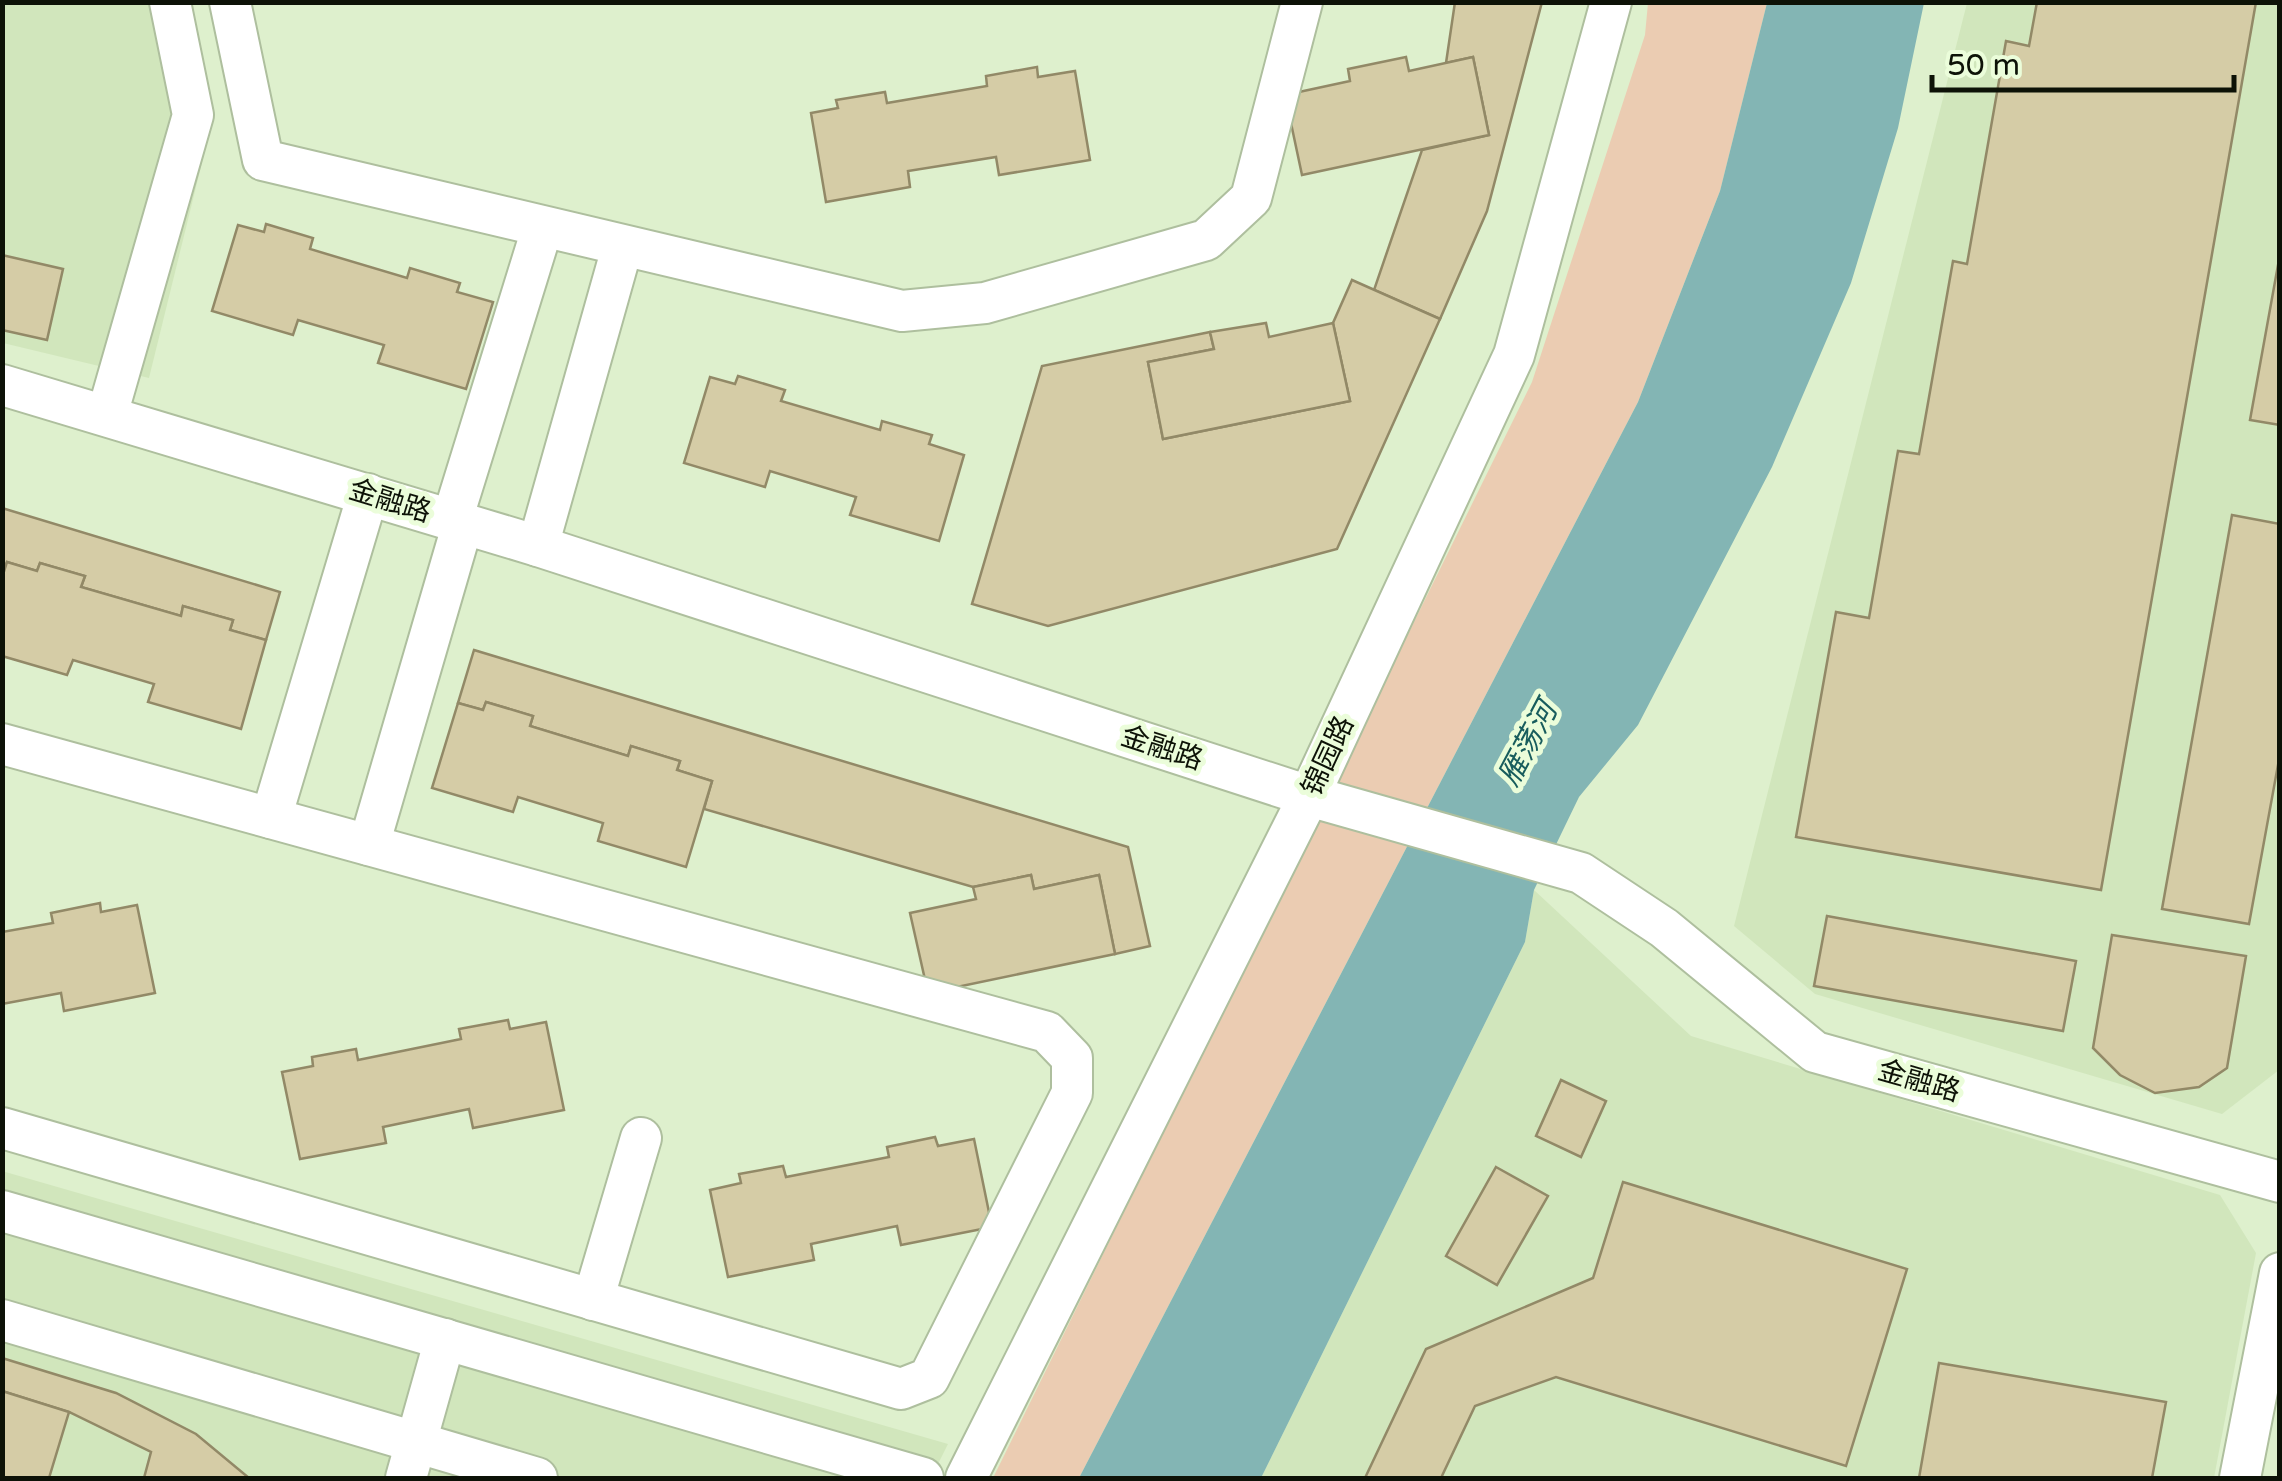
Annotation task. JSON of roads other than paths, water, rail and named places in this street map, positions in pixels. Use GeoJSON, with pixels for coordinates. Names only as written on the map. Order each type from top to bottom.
{"type":"FeatureCollection","features":[{"type":"Feature","properties":{"kind":"street"},"geometry":{"type":"LineString","coordinates":[[107,415],[193,115],[170,2]]}},
{"type":"Feature","properties":{"kind":"street"},"geometry":{"type":"LineString","coordinates":[[230,2],[264,160],[622,248],[902,311],[985,303],[1206,240],[1251,198],[1302,2]]}},
{"type":"Feature","properties":{"kind":"street","name":"锦园路"},"geometry":{"type":"LineString","coordinates":[[966,1478],[1309,796],[1514,354],[1611,2]]}},
{"type":"Feature","properties":{"kind":"street"},"geometry":{"type":"LineString","coordinates":[[369,845],[542,228]]}},
{"type":"Feature","properties":{"kind":"street"},"geometry":{"type":"LineString","coordinates":[[538,546],[622,248]]}},
{"type":"Feature","properties":{"kind":"street","name":"金融路"},"geometry":{"type":"LineString","coordinates":[[2,386],[538,546],[1309,796],[1580,873],[1664,928],[1730,987],[1816,1052],[2280,1182]]}},
{"type":"Feature","properties":{"kind":"street"},"geometry":{"type":"LineString","coordinates":[[271,818],[368,494]]}},
{"type":"Feature","properties":{"kind":"street"},"geometry":{"type":"LineString","coordinates":[[2,744],[1048,1032],[1072,1058],[1072,1093],[929,1378],[901,1389],[2,1128]]}},
{"type":"Feature","properties":{"kind":"street"},"geometry":{"type":"LineString","coordinates":[[592,1300],[641,1138]]}},
{"type":"Feature","properties":{"kind":"street"},"geometry":{"type":"LineString","coordinates":[[2,1211],[922,1478]]}},
{"type":"Feature","properties":{"kind":"street"},"geometry":{"type":"LineString","coordinates":[[2240,1478],[2280,1272]]}},
{"type":"Feature","properties":{"kind":"street"},"geometry":{"type":"LineString","coordinates":[[2,1320],[411,1461],[528,1477]]}},
{"type":"Feature","properties":{"kind":"street"},"geometry":{"type":"LineString","coordinates":[[411,1461],[445,1339]]}},
{"type":"Feature","properties":{"kind":"water","name":"雁荡河"},"geometry":{"type":"Polygon","coordinates":[[[1767,3],[1924,3],[1898,128],[1851,283],[1772,467],[1638,725],[1579,797],[1534,890],[1525,942],[1261,1478],[1079,1478],[1638,402],[1720,191],[1767,3]]]}}]}
